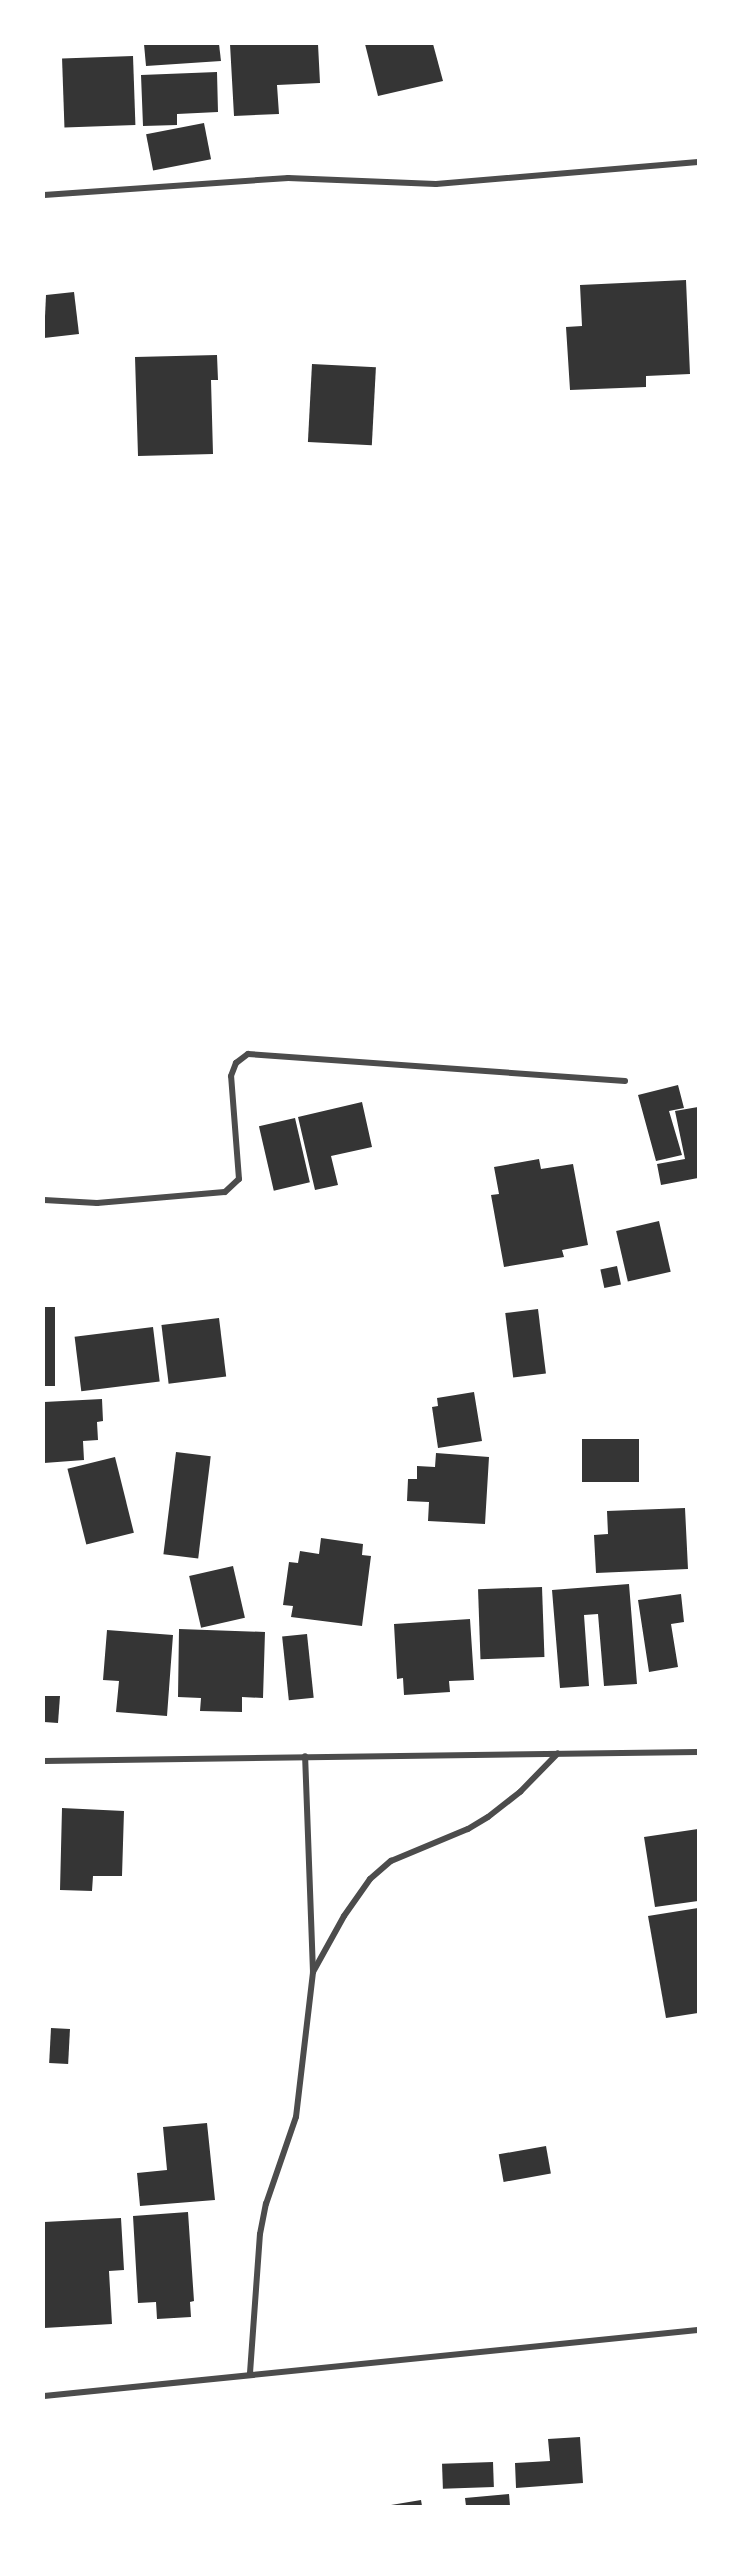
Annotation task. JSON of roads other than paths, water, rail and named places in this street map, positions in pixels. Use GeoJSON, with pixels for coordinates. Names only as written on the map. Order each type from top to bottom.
{"type":"FeatureCollection","features":[{"type":"Feature","properties":{"kind":"street"},"geometry":{"type":"LineString","coordinates":[[44,195],[288,178],[436,184],[699,162]]}},
{"type":"Feature","properties":{"kind":"street"},"geometry":{"type":"LineString","coordinates":[[44,1200],[97,1203],[225,1192],[239,1179],[231,1076],[236,1063],[248,1054],[625,1081]]}},
{"type":"Feature","properties":{"kind":"street"},"geometry":{"type":"LineString","coordinates":[[44,1761],[699,1752]]}},
{"type":"Feature","properties":{"kind":"street"},"geometry":{"type":"LineString","coordinates":[[313,1972],[344,1916],[370,1879],[391,1861],[468,1829],[488,1816],[520,1792],[558,1753]]}},
{"type":"Feature","properties":{"kind":"street"},"geometry":{"type":"LineString","coordinates":[[250,2373],[260,2234],[266,2204],[296,2117],[313,1972],[305,1756]]}},
{"type":"Feature","properties":{"kind":"street"},"geometry":{"type":"LineString","coordinates":[[44,2396],[250,2373],[699,2330]]}}]}
